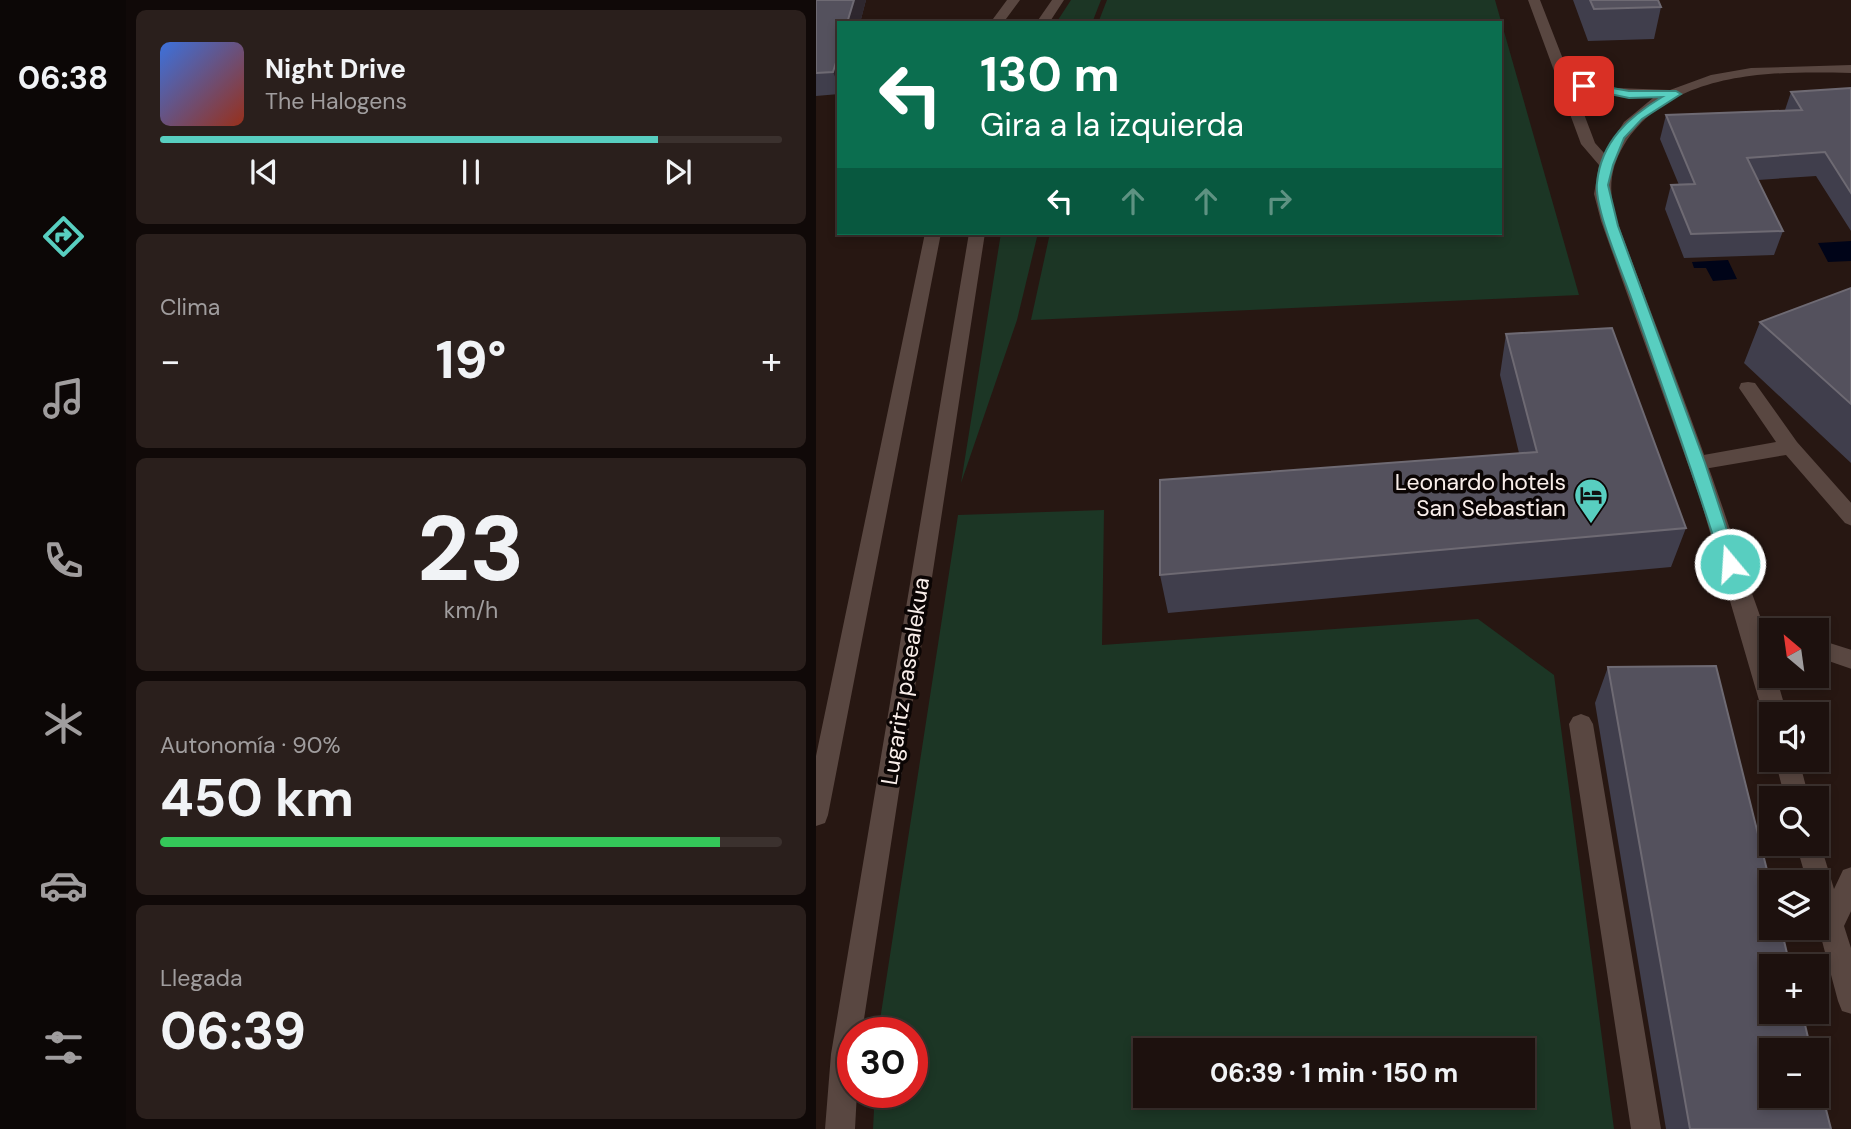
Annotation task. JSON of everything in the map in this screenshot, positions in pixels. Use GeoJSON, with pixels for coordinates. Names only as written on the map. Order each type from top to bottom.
{"type":"FeatureCollection","features":[{"type":"Feature","properties":{"kind":"street"},"geometry":{"type":"LineString","coordinates":[[998,21],[1014,0]]}},
{"type":"Feature","properties":{"kind":"street"},"geometry":{"type":"LineString","coordinates":[[1043,21],[1058,0]]}},
{"type":"Feature","properties":{"kind":"street"},"geometry":{"type":"LineString","coordinates":[[1534,0],[1588,144],[1607,165]]}},
{"type":"Feature","properties":{"kind":"street"},"geometry":{"type":"LineString","coordinates":[[1759,627],[1605,204],[1602,185],[1619,137],[1638,116],[1696,84],[1768,69],[1851,69]]}},
{"type":"Feature","properties":{"kind":"street"},"geometry":{"type":"LineString","coordinates":[[1560,74],[1600,91],[1629,95],[1676,94]]}},
{"type":"Feature","properties":{"kind":"street"},"geometry":{"type":"LineString","coordinates":[[816,815],[933,235]]}},
{"type":"Feature","properties":{"kind":"street","name":"Lugaritz pasealekua"},"geometry":{"type":"LineString","coordinates":[[839,1129],[845,1054],[977,235]]}},
{"type":"Feature","properties":{"kind":"street"},"geometry":{"type":"LineString","coordinates":[[1748,388],[1790,447],[1851,519]]}},
{"type":"Feature","properties":{"kind":"street"},"geometry":{"type":"LineString","coordinates":[[1698,463],[1790,447]]}},
{"type":"Feature","properties":{"kind":"street"},"geometry":{"type":"LineString","coordinates":[[1829,652],[1851,660]]}},
{"type":"Feature","properties":{"kind":"street"},"geometry":{"type":"LineString","coordinates":[[1581,724],[1646,1129]]}},
{"type":"Feature","properties":{"kind":"street"},"geometry":{"type":"LineString","coordinates":[[1812,856],[1851,1001]]}},
{"type":"Feature","properties":{"kind":"street"},"geometry":{"type":"LineString","coordinates":[[1831,926],[1851,879]]}},
{"type":"Feature","properties":{"kind":"green space"},"geometry":{"type":"Polygon","coordinates":[[[1071,0],[1101,0],[1093,21],[1057,21],[1071,0]]]}},
{"type":"Feature","properties":{"kind":"green space"},"geometry":{"type":"Polygon","coordinates":[[[1107,0],[1495,0],[1501,21],[1099,21],[1107,0]]]}},
{"type":"Feature","properties":{"kind":"green space"},"geometry":{"type":"Polygon","coordinates":[[[1502,25],[1579,295],[1031,320],[1050,235],[1502,235],[1502,25]]]}},
{"type":"Feature","properties":{"kind":"green space"},"geometry":{"type":"Polygon","coordinates":[[[1001,235],[1038,235],[1017,320],[961,483],[1001,235]]]}},
{"type":"Feature","properties":{"kind":"green space"},"geometry":{"type":"Polygon","coordinates":[[[1104,510],[1102,645],[1478,619],[1554,675],[1614,1129],[873,1129],[874,1108],[928,1108],[928,1017],[880,1017],[958,515],[1104,510]]]}},
{"type":"Feature","properties":{"kind":"water"},"geometry":{"type":"Polygon","coordinates":[[[1851,241],[1851,261],[1828,262],[1818,243],[1851,241]]]}},
{"type":"Feature","properties":{"kind":"water"},"geometry":{"type":"Polygon","coordinates":[[[1728,260],[1737,279],[1713,281],[1706,268],[1694,268],[1692,262],[1728,260]]]}},
{"type":"Feature","properties":{"kind":"building"},"geometry":{"type":"Polygon","coordinates":[[[816,0],[854,0],[848,21],[837,21],[837,59],[833,72],[816,73],[816,0]]]}},
{"type":"Feature","properties":{"kind":"building"},"geometry":{"type":"Polygon","coordinates":[[[1590,0],[1658,0],[1661,7],[1594,9],[1590,0]]]}},
{"type":"Feature","properties":{"kind":"building"},"geometry":{"type":"Polygon","coordinates":[[[1851,88],[1851,193],[1825,152],[1747,158],[1783,231],[1691,234],[1671,185],[1695,184],[1666,115],[1802,110],[1791,92],[1851,88]]]}},
{"type":"Feature","properties":{"kind":"building"},"geometry":{"type":"Polygon","coordinates":[[[1851,288],[1851,404],[1760,322],[1851,288]]]}},
{"type":"Feature","properties":{"kind":"building"},"geometry":{"type":"Polygon","coordinates":[[[1612,328],[1686,528],[1160,575],[1160,480],[1537,452],[1506,334],[1612,328]]]}},
{"type":"Feature","properties":{"kind":"building"},"geometry":{"type":"Polygon","coordinates":[[[1716,666],[1759,838],[1759,856],[1764,856],[1767,870],[1759,870],[1759,940],[1784,940],[1787,954],[1759,954],[1759,1024],[1805,1024],[1808,1038],[1759,1038],[1759,1108],[1826,1108],[1831,1129],[1690,1129],[1608,667],[1716,666]]]}},
{"type":"Feature","properties":{"kind":"place","name":"Leonardo hotels San Sebastian"},"geometry":{"type":"Point","coordinates":[1591,525]}},
{"type":"Feature","properties":{"kind":"route"},"geometry":{"type":"LineString","coordinates":[[1584,86],[1629,95],[1676,94],[1638,116],[1619,137],[1602,185],[1612,226],[1698,463],[1730,564]]}}]}
